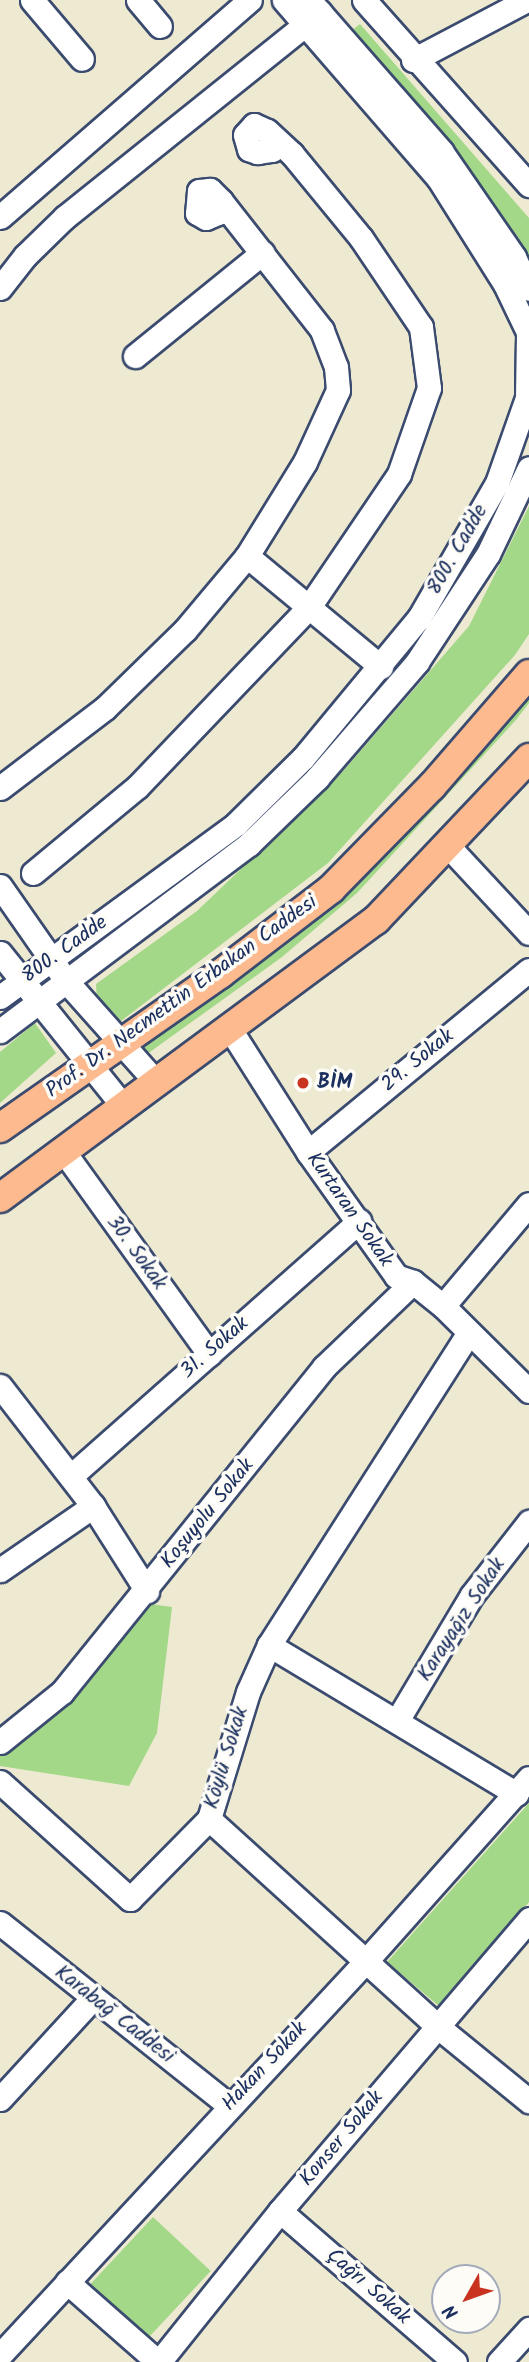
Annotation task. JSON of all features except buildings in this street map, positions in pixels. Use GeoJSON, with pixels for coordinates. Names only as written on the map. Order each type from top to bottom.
{"type":"FeatureCollection","features":[{"type":"Feature","properties":{"kind":"main road","name":"Prof. Dr. Necmettin Erbakan Caddesi"},"geometry":{"type":"LineString","coordinates":[[0,1128],[331,889],[432,786],[529,674]]}},
{"type":"Feature","properties":{"kind":"main road"},"geometry":{"type":"LineString","coordinates":[[0,1198],[376,920],[449,847],[529,758]]}},
{"type":"Feature","properties":{"kind":"street"},"geometry":{"type":"LineString","coordinates":[[32,0],[82,59]]}},
{"type":"Feature","properties":{"kind":"street"},"geometry":{"type":"LineString","coordinates":[[138,0],[160,26]]}},
{"type":"Feature","properties":{"kind":"street"},"geometry":{"type":"LineString","coordinates":[[0,216],[250,0]]}},
{"type":"Feature","properties":{"kind":"street","name":"800. Cadde"},"geometry":{"type":"LineString","coordinates":[[284,0],[315,9],[441,150],[514,257],[529,289]]}},
{"type":"Feature","properties":{"kind":"street"},"geometry":{"type":"LineString","coordinates":[[364,0],[413,60],[529,185]]}},
{"type":"Feature","properties":{"kind":"street"},"geometry":{"type":"LineString","coordinates":[[413,60],[527,0]]}},
{"type":"Feature","properties":{"kind":"street"},"geometry":{"type":"LineString","coordinates":[[0,288],[25,256],[65,217],[315,9]]}},
{"type":"Feature","properties":{"kind":"street","name":"800. Cadde"},"geometry":{"type":"LineString","coordinates":[[0,997],[236,824],[303,758],[419,618],[496,483],[527,398],[528,332],[505,284],[439,179],[315,9]]}},
{"type":"Feature","properties":{"kind":"street"},"geometry":{"type":"LineString","coordinates":[[33,873],[137,787],[309,607],[398,474],[429,388],[421,327],[361,237],[276,140]]}},
{"type":"Feature","properties":{"kind":"street"},"geometry":{"type":"LineString","coordinates":[[0,788],[134,681],[247,556],[304,462],[338,390],[336,367],[322,330],[221,201]]}},
{"type":"Feature","properties":{"kind":"street"},"geometry":{"type":"LineString","coordinates":[[135,356],[262,253]]}},
{"type":"Feature","properties":{"kind":"street","name":"800. Cadde"},"geometry":{"type":"LineString","coordinates":[[0,1031],[250,844],[317,778],[417,662],[488,554],[529,468]]}},
{"type":"Feature","properties":{"kind":"street"},"geometry":{"type":"LineString","coordinates":[[247,556],[381,667]]}},
{"type":"Feature","properties":{"kind":"street"},"geometry":{"type":"LineString","coordinates":[[449,847],[529,933]]}},
{"type":"Feature","properties":{"kind":"street"},"geometry":{"type":"LineString","coordinates":[[0,886],[66,982],[123,1041],[157,1083]]}},
{"type":"Feature","properties":{"kind":"street"},"geometry":{"type":"LineString","coordinates":[[0,953],[124,1107]]}},
{"type":"Feature","properties":{"kind":"street","name":"29. Sokak"},"geometry":{"type":"LineString","coordinates":[[308,1152],[529,970]]}},
{"type":"Feature","properties":{"kind":"street","name":"Kurtaran Sokak"},"geometry":{"type":"LineString","coordinates":[[230,1029],[308,1152],[396,1276],[413,1282],[443,1307],[529,1391]]}},
{"type":"Feature","properties":{"kind":"street","name":"30. Sokak"},"geometry":{"type":"LineString","coordinates":[[64,1152],[209,1354]]}},
{"type":"Feature","properties":{"kind":"street"},"geometry":{"type":"LineString","coordinates":[[443,1307],[529,1204]]}},
{"type":"Feature","properties":{"kind":"street","name":"31. Sokak"},"geometry":{"type":"LineString","coordinates":[[71,1476],[359,1221]]}},
{"type":"Feature","properties":{"kind":"street","name":"Koşuyolu Sokak"},"geometry":{"type":"LineString","coordinates":[[0,1742],[62,1692],[147,1591],[324,1367],[413,1282]]}},
{"type":"Feature","properties":{"kind":"street","name":"Köylü Sokak"},"geometry":{"type":"LineString","coordinates":[[468,1334],[269,1645],[248,1692],[209,1819],[437,2026],[529,2101]]}},
{"type":"Feature","properties":{"kind":"street"},"geometry":{"type":"LineString","coordinates":[[2,1393],[93,1506],[147,1591]]}},
{"type":"Feature","properties":{"kind":"street"},"geometry":{"type":"LineString","coordinates":[[0,1570],[93,1506]]}},
{"type":"Feature","properties":{"kind":"street","name":"Karayağız Sokak"},"geometry":{"type":"LineString","coordinates":[[398,1719],[472,1595],[529,1522]]}},
{"type":"Feature","properties":{"kind":"street"},"geometry":{"type":"LineString","coordinates":[[269,1645],[523,1786]]}},
{"type":"Feature","properties":{"kind":"street"},"geometry":{"type":"LineString","coordinates":[[0,1782],[130,1899],[209,1819]]}},
{"type":"Feature","properties":{"kind":"street","name":"Hakan Sokak"},"geometry":{"type":"LineString","coordinates":[[0,2355],[229,2105],[365,1962],[523,1786]]}},
{"type":"Feature","properties":{"kind":"street","name":"Konser Sokak"},"geometry":{"type":"LineString","coordinates":[[158,2362],[280,2211],[528,1922]]}},
{"type":"Feature","properties":{"kind":"street","name":"Karabağ Caddesi"},"geometry":{"type":"LineString","coordinates":[[0,1923],[92,1999],[229,2105]]}},
{"type":"Feature","properties":{"kind":"street"},"geometry":{"type":"LineString","coordinates":[[0,2099],[92,1999]]}},
{"type":"Feature","properties":{"kind":"street","name":"Çağrı Sokak"},"geometry":{"type":"LineString","coordinates":[[280,2211],[455,2362]]}},
{"type":"Feature","properties":{"kind":"street"},"geometry":{"type":"LineString","coordinates":[[67,2282],[158,2362]]}},
{"type":"Feature","properties":{"kind":"street"},"geometry":{"type":"LineString","coordinates":[[499,2362],[529,2329]]}},
{"type":"Feature","properties":{"kind":"green space"},"geometry":{"type":"Polygon","coordinates":[[[360,24],[529,218],[529,260],[347,34],[360,24]]]}},
{"type":"Feature","properties":{"kind":"green space"},"geometry":{"type":"Polygon","coordinates":[[[529,506],[529,634],[515,655],[328,863],[121,1021],[97,1001],[96,984],[197,911],[344,770],[469,626],[529,506]]]}},
{"type":"Feature","properties":{"kind":"green space"},"geometry":{"type":"Polygon","coordinates":[[[529,687],[529,703],[516,720],[357,893],[282,957],[143,1057],[137,1048],[334,905],[402,837],[529,687]]]}},
{"type":"Feature","properties":{"kind":"green space"},"geometry":{"type":"Polygon","coordinates":[[[35,1023],[56,1053],[0,1103],[0,1052],[35,1023]]]}},
{"type":"Feature","properties":{"kind":"green space"},"geometry":{"type":"Polygon","coordinates":[[[150,1604],[172,1607],[157,1733],[129,1786],[0,1766],[0,1752],[70,1696],[150,1604]]]}},
{"type":"Feature","properties":{"kind":"green space"},"geometry":{"type":"Polygon","coordinates":[[[529,1803],[529,1902],[440,2007],[387,1962],[529,1803]]]}},
{"type":"Feature","properties":{"kind":"green space"},"geometry":{"type":"Polygon","coordinates":[[[153,2217],[211,2271],[144,2343],[86,2289],[153,2217]]]}},
{"type":"Feature","properties":{"kind":"place","name":"BİM"},"geometry":{"type":"Point","coordinates":[303,1083]}}]}
